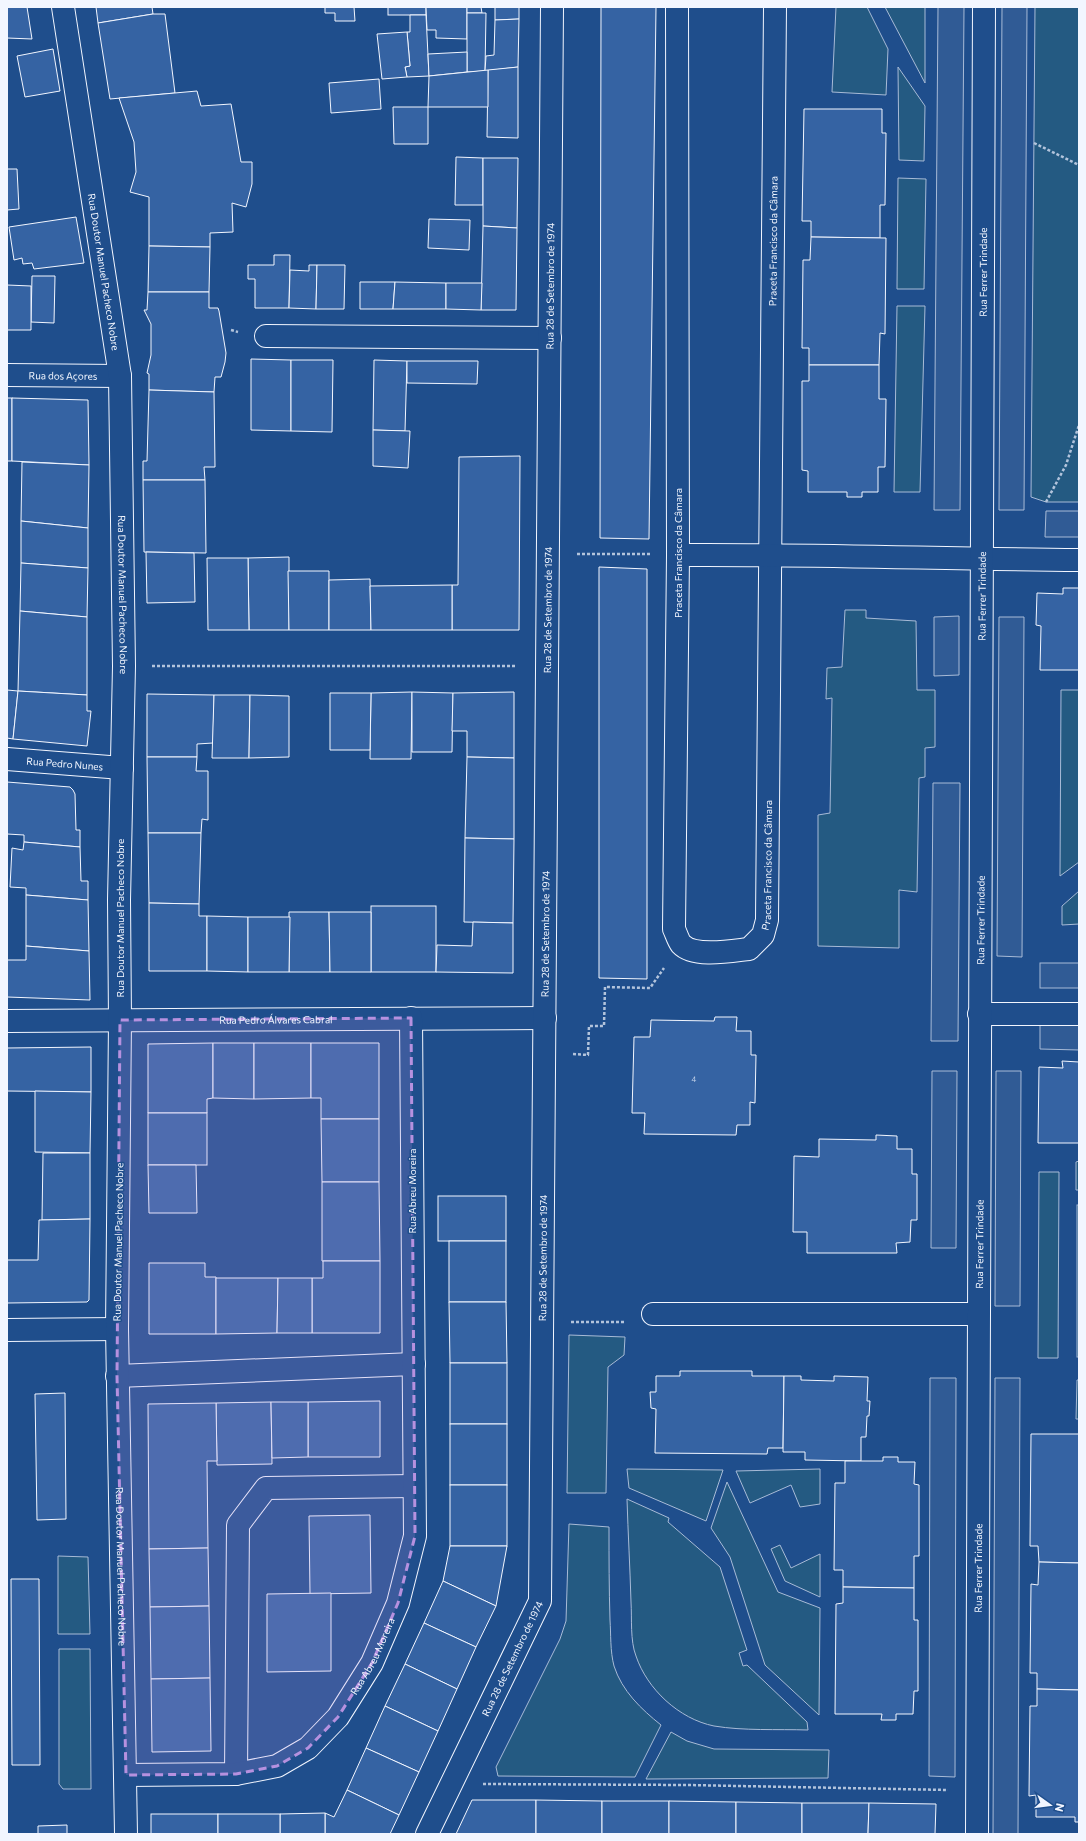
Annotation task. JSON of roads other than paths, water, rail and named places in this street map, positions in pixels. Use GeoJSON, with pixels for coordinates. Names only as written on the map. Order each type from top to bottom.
{"type":"FeatureCollection","features":[{"type":"Feature","properties":{"kind":"street","name":"Rua Doutor Manuel Pacheco Nobre"},"geometry":{"type":"LineString","coordinates":[[63,7],[120,376],[124,666],[118,900],[120,1020],[117,1376],[126,1834]]}},
{"type":"Feature","properties":{"kind":"street","name":"Rua 28 de Setembro de 1974"},"geometry":{"type":"LineString","coordinates":[[427,1834],[540,1601],[552,7]]}},
{"type":"Feature","properties":{"kind":"street","name":"Praceta Francisco da Câmara"},"geometry":{"type":"LineString","coordinates":[[677,7],[678,555],[674,929],[681,943],[692,951],[702,952],[749,949],[763,935],[767,920],[775,7]]}},
{"type":"Feature","properties":{"kind":"street","name":"Rua Ferrer Trindade"},"geometry":{"type":"LineString","coordinates":[[977,1834],[984,7]]}},
{"type":"Feature","properties":{"kind":"street"},"geometry":{"type":"LineString","coordinates":[[266,336],[550,338]]}},
{"type":"Feature","properties":{"kind":"street","name":"Rua dos Açores"},"geometry":{"type":"LineString","coordinates":[[7,375],[120,376]]}},
{"type":"Feature","properties":{"kind":"street"},"geometry":{"type":"LineString","coordinates":[[678,555],[770,554],[1079,560]]}},
{"type":"Feature","properties":{"kind":"street","name":"Rua Pedro Nunes"},"geometry":{"type":"LineString","coordinates":[[7,760],[122,768]]}},
{"type":"Feature","properties":{"kind":"street"},"geometry":{"type":"LineString","coordinates":[[979,1014],[1079,1014]]}},
{"type":"Feature","properties":{"kind":"street","name":"Rua Abreu Moreira"},"geometry":{"type":"LineString","coordinates":[[126,1776],[236,1774],[276,1766],[308,1748],[338,1718],[372,1663],[398,1603],[414,1536],[411,1018]]}},
{"type":"Feature","properties":{"kind":"street","name":"Rua Pedro Álvares Cabral"},"geometry":{"type":"LineString","coordinates":[[7,1021],[545,1018]]}},
{"type":"Feature","properties":{"kind":"street"},"geometry":{"type":"LineString","coordinates":[[653,1314],[978,1314]]}},
{"type":"Feature","properties":{"kind":"street"},"geometry":{"type":"LineString","coordinates":[[7,1330],[117,1329]]}},
{"type":"Feature","properties":{"kind":"street"},"geometry":{"type":"LineString","coordinates":[[117,1376],[414,1364]]}},
{"type":"Feature","properties":{"kind":"street"},"geometry":{"type":"LineString","coordinates":[[236,1774],[238,1525],[266,1488],[414,1486]]}}]}
